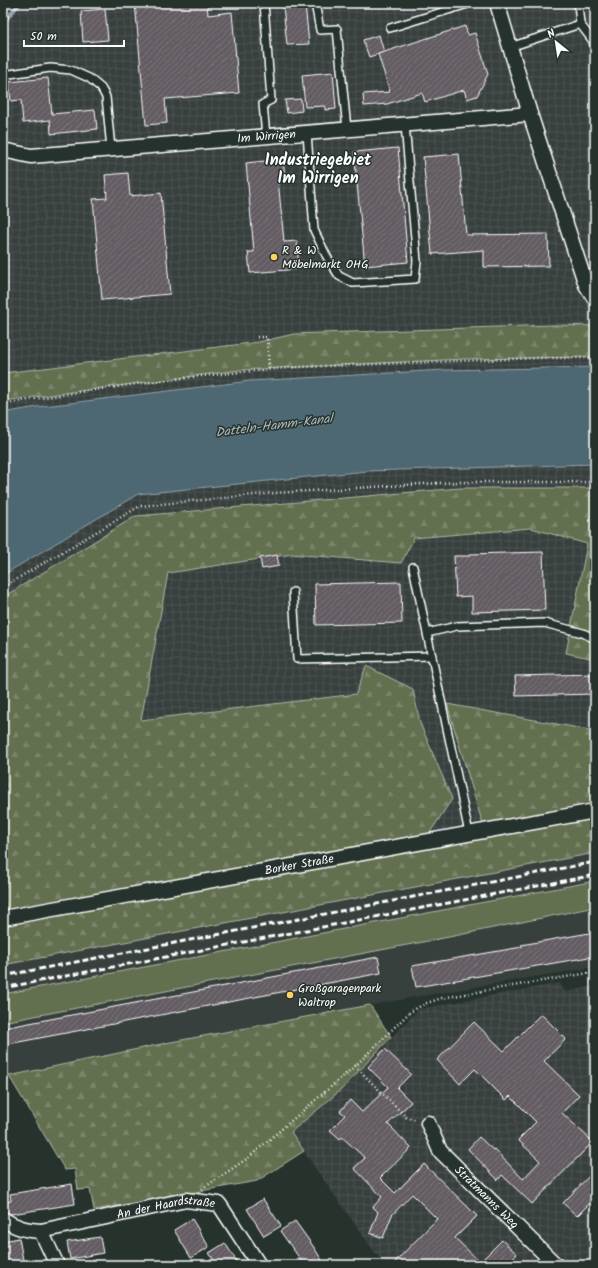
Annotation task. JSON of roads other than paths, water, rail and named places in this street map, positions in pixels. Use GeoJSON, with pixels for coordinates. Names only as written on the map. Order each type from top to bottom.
{"type":"FeatureCollection","features":[{"type":"Feature","properties":{"kind":"street"},"geometry":{"type":"LineString","coordinates":[[497,3],[530,114],[586,286],[595,298]]}},
{"type":"Feature","properties":{"kind":"street","name":"Im Wirrigen"},"geometry":{"type":"LineString","coordinates":[[3,150],[31,156],[530,114]]}},
{"type":"Feature","properties":{"kind":"street","name":"Borker Straße"},"geometry":{"type":"LineString","coordinates":[[3,918],[595,811]]}},
{"type":"Feature","properties":{"kind":"street","name":"Stratmanns Weg"},"geometry":{"type":"LineString","coordinates":[[428,1123],[440,1151],[556,1265]]}},
{"type":"Feature","properties":{"kind":"street","name":"An der Haardstraße"},"geometry":{"type":"LineString","coordinates":[[41,1231],[186,1200],[219,1204],[259,1265]]}},
{"type":"Feature","properties":{"kind":"street"},"geometry":{"type":"LineString","coordinates":[[3,1220],[14,1226],[27,1230],[41,1231],[57,1265]]}},
{"type":"Feature","properties":{"kind":"lane"},"geometry":{"type":"LineString","coordinates":[[264,3],[271,100],[263,104],[266,136]]}},
{"type":"Feature","properties":{"kind":"lane"},"geometry":{"type":"LineString","coordinates":[[315,3],[320,30],[337,29],[347,129]]}},
{"type":"Feature","properties":{"kind":"lane"},"geometry":{"type":"LineString","coordinates":[[390,28],[471,3]]}},
{"type":"Feature","properties":{"kind":"lane"},"geometry":{"type":"LineString","coordinates":[[578,3],[580,24],[593,41],[595,48]]}},
{"type":"Feature","properties":{"kind":"lane"},"geometry":{"type":"LineString","coordinates":[[510,47],[580,24]]}},
{"type":"Feature","properties":{"kind":"lane"},"geometry":{"type":"LineString","coordinates":[[3,75],[50,68],[71,70],[89,78],[101,88],[106,98],[111,149]]}},
{"type":"Feature","properties":{"kind":"lane"},"geometry":{"type":"LineString","coordinates":[[307,133],[314,230],[327,257],[339,276],[353,283],[415,279],[417,261],[405,124]]}},
{"type":"Feature","properties":{"kind":"lane"},"geometry":{"type":"LineString","coordinates":[[413,567],[469,833]]}},
{"type":"Feature","properties":{"kind":"lane"},"geometry":{"type":"LineString","coordinates":[[293,592],[297,659],[432,656]]}},
{"type":"Feature","properties":{"kind":"lane"},"geometry":{"type":"LineString","coordinates":[[427,633],[457,626],[544,623],[583,633],[595,639]]}},
{"type":"Feature","properties":{"kind":"water","name":"Datteln-Hamm-Kanal"},"geometry":{"type":"Polygon","coordinates":[[[595,367],[595,464],[367,471],[138,494],[3,575],[3,413],[37,407],[250,381],[444,370],[595,367]]]}},
{"type":"Feature","properties":{"kind":"waterway"},"geometry":{"type":"LineString","coordinates":[[3,23],[20,3]]}},
{"type":"Feature","properties":{"kind":"railway"},"geometry":{"type":"LineString","coordinates":[[3,976],[595,862]]}},
{"type":"Feature","properties":{"kind":"railway"},"geometry":{"type":"LineString","coordinates":[[3,988],[595,875]]}},
{"type":"Feature","properties":{"kind":"place","name":"R & W Möbelmarkt OHG"},"geometry":{"type":"Point","coordinates":[274,257]}},
{"type":"Feature","properties":{"kind":"place","name":"Großgaragenpark Waltrop"},"geometry":{"type":"Point","coordinates":[290,995]}},
{"type":"Feature","properties":{"kind":"district","name":"Industriegebiet Im Wirrigen"},"geometry":{"type":"Point","coordinates":[318,169]}}]}
